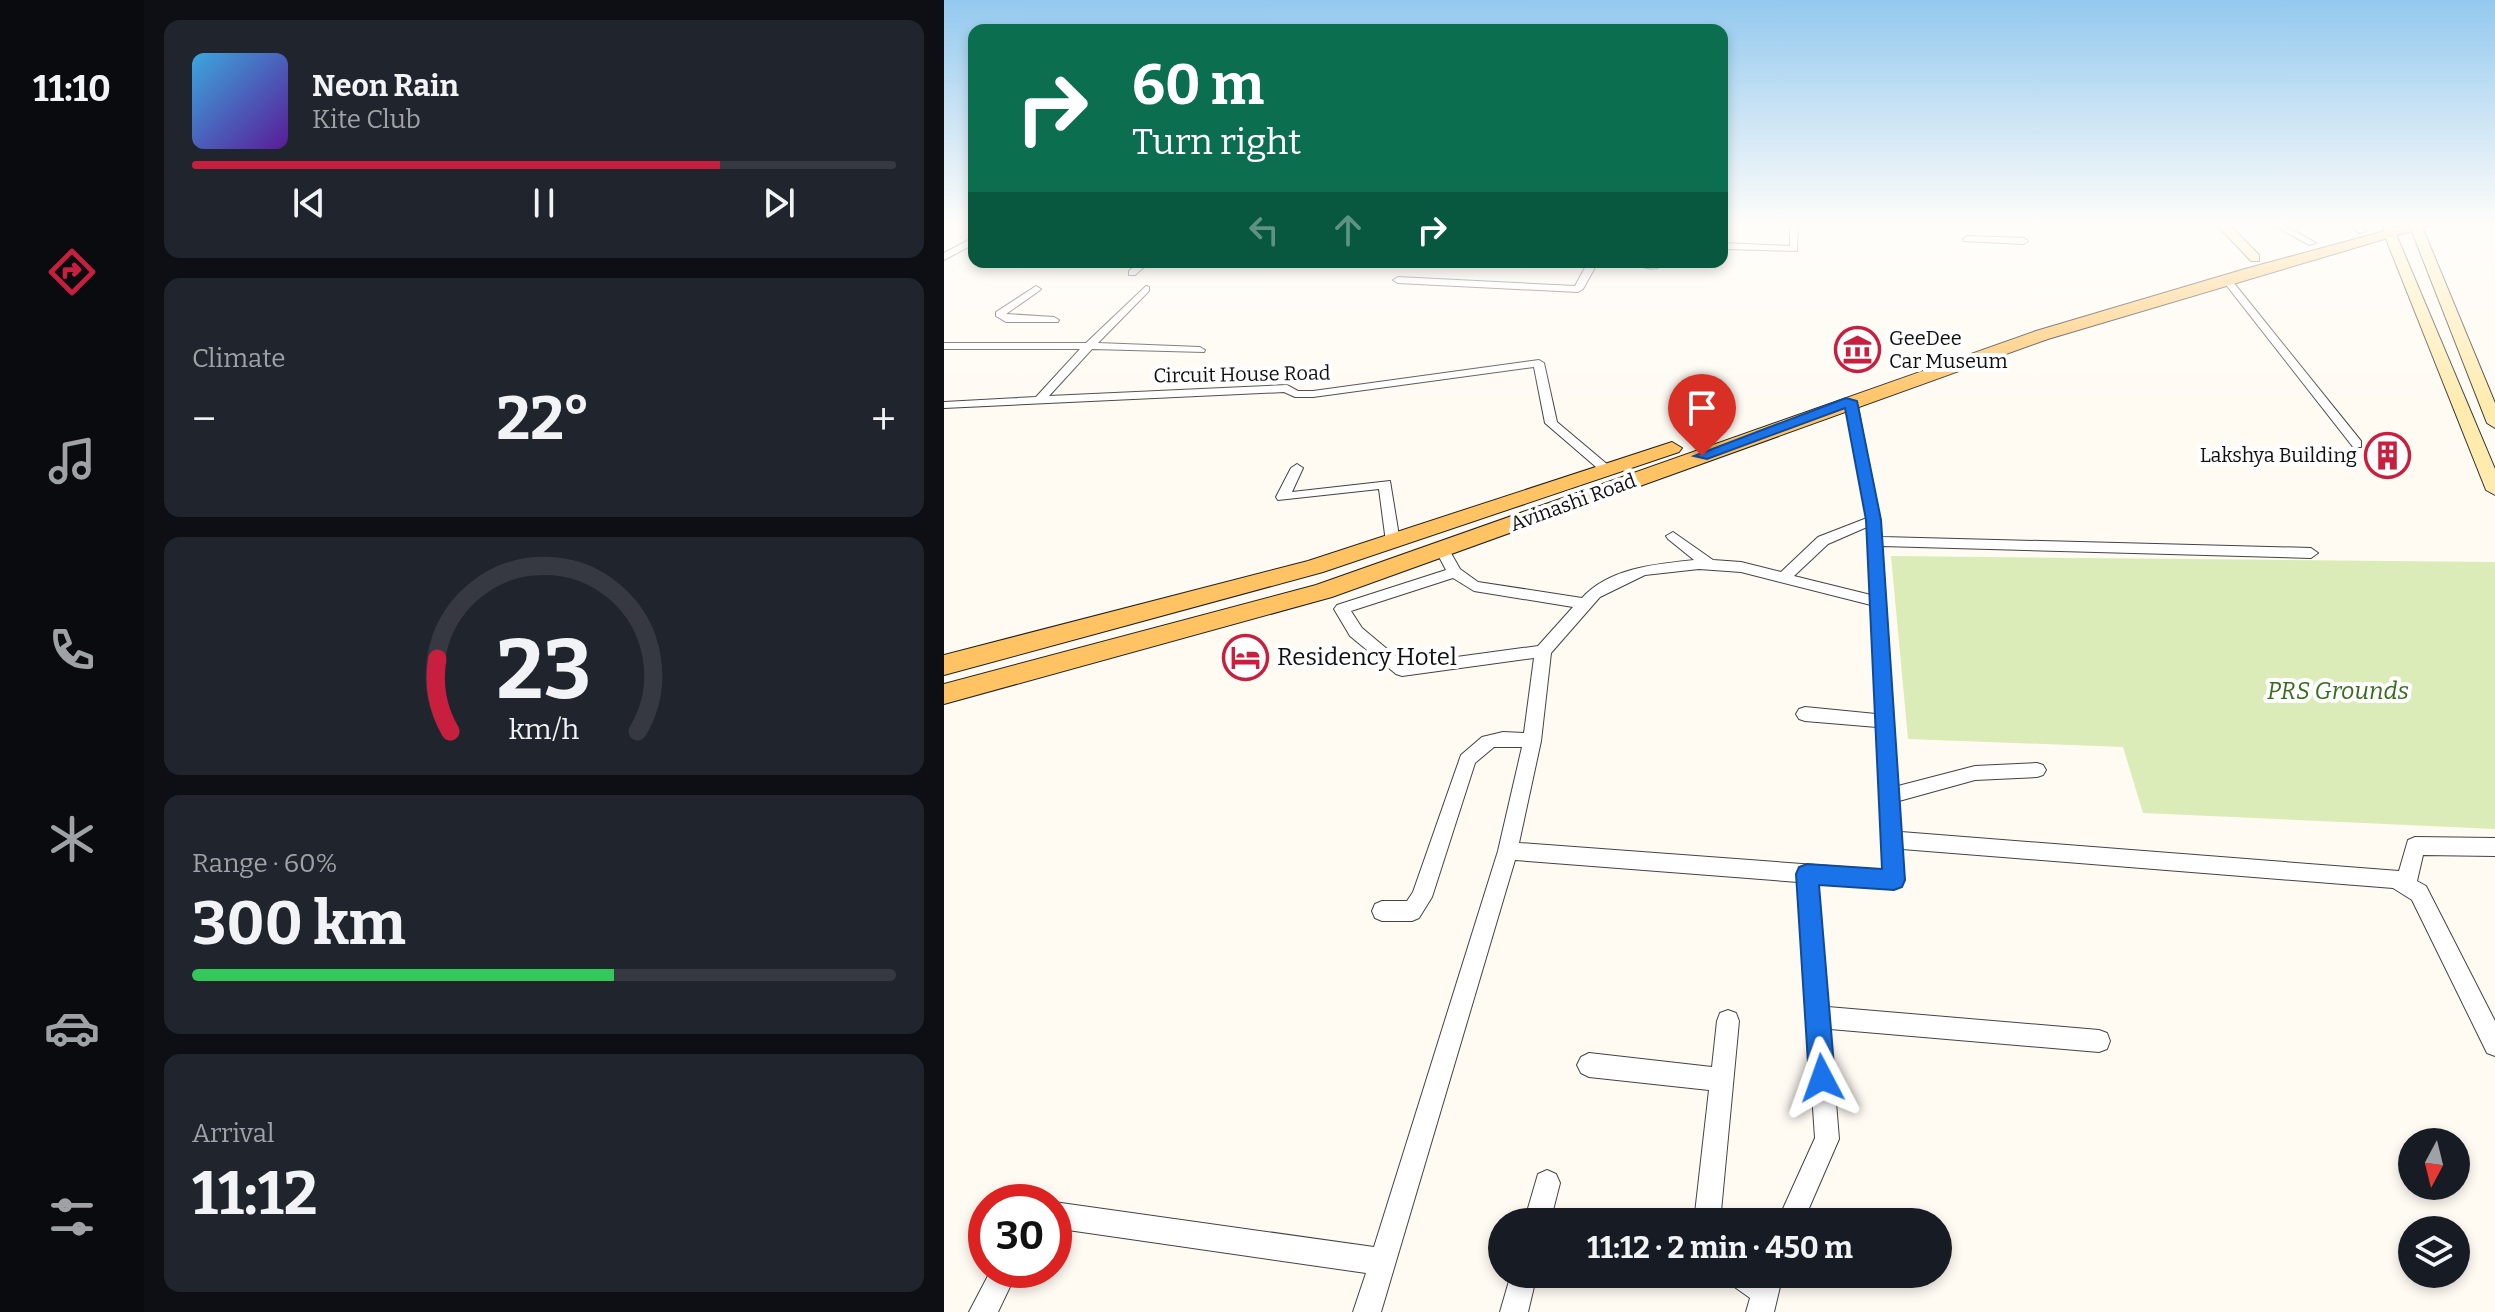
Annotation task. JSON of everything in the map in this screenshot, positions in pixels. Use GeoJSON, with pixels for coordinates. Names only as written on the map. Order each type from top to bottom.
{"type":"FeatureCollection","features":[{"type":"Feature","properties":{"kind":"main road","name":"Avinashi Road"},"geometry":{"type":"LineString","coordinates":[[944,665],[1315,567],[1608,470],[2015,328],[2162,285]]}},
{"type":"Feature","properties":{"kind":"main road","name":"Avinashi Road"},"geometry":{"type":"LineString","coordinates":[[944,694],[1323,591],[1851,401],[2042,335],[2206,285]]}},
{"type":"Feature","properties":{"kind":"main road"},"geometry":{"type":"LineString","coordinates":[[2412,285],[2494,488]]}},
{"type":"Feature","properties":{"kind":"main road"},"geometry":{"type":"LineString","coordinates":[[2442,285],[2495,423]]}},
{"type":"Feature","properties":{"kind":"street"},"geometry":{"type":"LineString","coordinates":[[1503,285],[1578,289],[1580,285]]}},
{"type":"Feature","properties":{"kind":"street"},"geometry":{"type":"LineString","coordinates":[[2231,285],[2357,444]]}},
{"type":"Feature","properties":{"kind":"street"},"geometry":{"type":"LineString","coordinates":[[1036,289],[1000,314],[1006,319],[1054,320]]}},
{"type":"Feature","properties":{"kind":"street"},"geometry":{"type":"LineString","coordinates":[[1041,398],[1146,289]]}},
{"type":"Feature","properties":{"kind":"street"},"geometry":{"type":"LineString","coordinates":[[944,346],[1200,350]]}},
{"type":"Feature","properties":{"kind":"street","name":"Circuit House Road"},"geometry":{"type":"LineString","coordinates":[[944,405],[1287,388],[1295,394],[1313,394],[1539,363],[1551,423],[1608,470]]}},
{"type":"Feature","properties":{"kind":"street"},"geometry":{"type":"LineString","coordinates":[[1508,851],[1894,880],[1874,520],[1851,401]]}},
{"type":"Feature","properties":{"kind":"street"},"geometry":{"type":"LineString","coordinates":[[1297,468],[1283,497],[1385,484],[1393,542]]}},
{"type":"Feature","properties":{"kind":"street"},"geometry":{"type":"LineString","coordinates":[[1784,578],[1815,544],[1829,534],[1874,520]]}},
{"type":"Feature","properties":{"kind":"street"},"geometry":{"type":"LineString","coordinates":[[1673,536],[1708,564]]}},
{"type":"Feature","properties":{"kind":"street"},"geometry":{"type":"LineString","coordinates":[[1875,541],[2311,553]]}},
{"type":"Feature","properties":{"kind":"street"},"geometry":{"type":"LineString","coordinates":[[1442,549],[1455,572],[1474,586],[1585,604]]}},
{"type":"Feature","properties":{"kind":"street"},"geometry":{"type":"LineString","coordinates":[[1367,1312],[1508,851],[1532,741],[1543,651],[1585,604],[1609,585],[1642,571],[1672,564],[1741,567],[1878,602]]}},
{"type":"Feature","properties":{"kind":"street"},"geometry":{"type":"LineString","coordinates":[[1455,572],[1342,609],[1356,632],[1402,670],[1543,651]]}},
{"type":"Feature","properties":{"kind":"street"},"geometry":{"type":"LineString","coordinates":[[1805,714],[1885,721]]}},
{"type":"Feature","properties":{"kind":"street"},"geometry":{"type":"LineString","coordinates":[[1382,911],[1412,911],[1422,897],[1467,760],[1480,744],[1500,738],[1532,741]]}},
{"type":"Feature","properties":{"kind":"street"},"geometry":{"type":"LineString","coordinates":[[1889,796],[1975,773],[2037,770]]}},
{"type":"Feature","properties":{"kind":"street"},"geometry":{"type":"LineString","coordinates":[[1892,840],[2396,879],[2419,893],[2495,1045]]}},
{"type":"Feature","properties":{"kind":"street"},"geometry":{"type":"LineString","coordinates":[[2406,885],[2415,846],[2495,847]]}},
{"type":"Feature","properties":{"kind":"street"},"geometry":{"type":"LineString","coordinates":[[1796,1208],[1827,1139],[1807,874]]}},
{"type":"Feature","properties":{"kind":"street"},"geometry":{"type":"LineString","coordinates":[[1818,1017],[2099,1041]]}},
{"type":"Feature","properties":{"kind":"street"},"geometry":{"type":"LineString","coordinates":[[1708,1208],[1728,1021]]}},
{"type":"Feature","properties":{"kind":"street"},"geometry":{"type":"LineString","coordinates":[[1589,1065],[1722,1080]]}},
{"type":"Feature","properties":{"kind":"street"},"geometry":{"type":"LineString","coordinates":[[1541,1208],[1547,1183]]}},
{"type":"Feature","properties":{"kind":"street"},"geometry":{"type":"LineString","coordinates":[[1072,1218],[1384,1262]]}},
{"type":"Feature","properties":{"kind":"street"},"geometry":{"type":"LineString","coordinates":[[983,1312],[996,1288]]}},
{"type":"Feature","properties":{"kind":"street"},"geometry":{"type":"LineString","coordinates":[[1514,1312],[1520,1288]]}},
{"type":"Feature","properties":{"kind":"green space","name":"PRS Grounds"},"geometry":{"type":"Polygon","coordinates":[[[1891,556],[2495,562],[2495,829],[2143,813],[2123,747],[1908,739],[1891,556]]]}},
{"type":"Feature","properties":{"kind":"place","name":"GeeDee Car Museum"},"geometry":{"type":"Point","coordinates":[1858,350]}},
{"type":"Feature","properties":{"kind":"place","name":"Lakshya Building"},"geometry":{"type":"Point","coordinates":[2388,455]}},
{"type":"Feature","properties":{"kind":"place","name":"Residency Hotel"},"geometry":{"type":"Point","coordinates":[1246,657]}},
{"type":"Feature","properties":{"kind":"route"},"geometry":{"type":"LineString","coordinates":[[1702,456],[1851,401],[1874,520],[1894,880],[1807,874],[1822,1078]]}}]}
